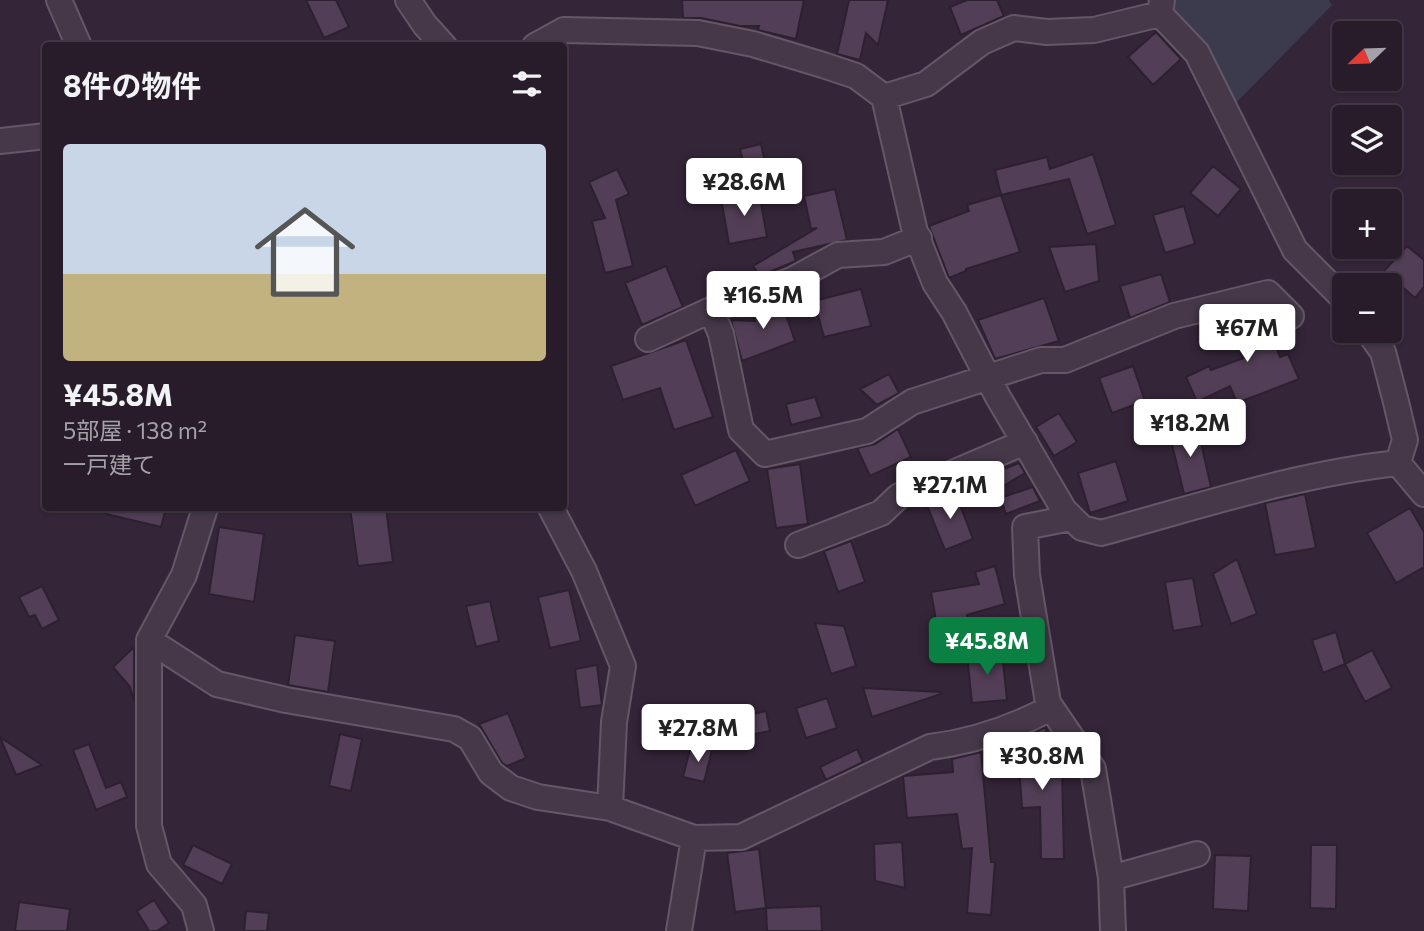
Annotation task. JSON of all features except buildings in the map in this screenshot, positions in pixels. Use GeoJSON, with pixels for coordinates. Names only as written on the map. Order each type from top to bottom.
{"type":"FeatureCollection","features":[{"type":"Feature","properties":{"kind":"street"},"geometry":{"type":"LineString","coordinates":[[59,0],[77,42]]}},
{"type":"Feature","properties":{"kind":"street"},"geometry":{"type":"LineString","coordinates":[[408,0],[440,42]]}},
{"type":"Feature","properties":{"kind":"street"},"geometry":{"type":"LineString","coordinates":[[884,97],[926,84],[982,42],[1014,28],[1047,32],[1094,30],[1161,7],[1197,53],[1296,250],[1332,287]]}},
{"type":"Feature","properties":{"kind":"street"},"geometry":{"type":"LineString","coordinates":[[542,42],[564,30],[698,33],[753,44],[845,72],[856,76],[884,97],[915,232],[935,283],[954,312],[1024,442],[1071,518],[1082,528],[1101,533],[1281,482],[1350,468],[1398,463]]}},
{"type":"Feature","properties":{"kind":"street"},"geometry":{"type":"LineString","coordinates":[[0,141],[42,136]]}},
{"type":"Feature","properties":{"kind":"street"},"geometry":{"type":"LineString","coordinates":[[648,339],[711,310],[792,280],[838,255],[884,252],[919,238]]}},
{"type":"Feature","properties":{"kind":"street"},"geometry":{"type":"LineString","coordinates":[[711,310],[721,334],[741,430],[765,454],[867,431],[912,402],[1041,360],[1065,360],[1174,316],[1268,293],[1291,316]]}},
{"type":"Feature","properties":{"kind":"street"},"geometry":{"type":"LineString","coordinates":[[1377,343],[1383,352],[1405,440],[1398,463]]}},
{"type":"Feature","properties":{"kind":"street"},"geometry":{"type":"LineString","coordinates":[[798,545],[881,513],[900,496],[1024,442]]}},
{"type":"Feature","properties":{"kind":"street"},"geometry":{"type":"LineString","coordinates":[[1398,463],[1424,494]]}},
{"type":"Feature","properties":{"kind":"street"},"geometry":{"type":"LineString","coordinates":[[201,931],[194,905],[159,864],[149,827],[149,640],[184,575],[204,511]]}},
{"type":"Feature","properties":{"kind":"street"},"geometry":{"type":"LineString","coordinates":[[553,511],[584,571],[623,666],[614,722],[610,808]]}},
{"type":"Feature","properties":{"kind":"street"},"geometry":{"type":"LineString","coordinates":[[149,640],[217,684],[286,700],[454,729],[470,738],[491,773],[511,788],[538,797],[610,808],[694,838],[741,837],[930,747],[951,745],[1017,726],[1049,709],[1027,575],[1025,527],[1071,518]]}},
{"type":"Feature","properties":{"kind":"street"},"geometry":{"type":"LineString","coordinates":[[1048,703],[1093,769],[1111,878],[1112,931]]}},
{"type":"Feature","properties":{"kind":"street"},"geometry":{"type":"LineString","coordinates":[[679,931],[694,838]]}},
{"type":"Feature","properties":{"kind":"street"},"geometry":{"type":"LineString","coordinates":[[1111,878],[1197,854]]}},
{"type":"Feature","properties":{"kind":"shaded area"},"geometry":{"type":"Polygon","coordinates":[[[1162,0],[1329,0],[1332,5],[1227,112],[1162,0]]]}}]}
